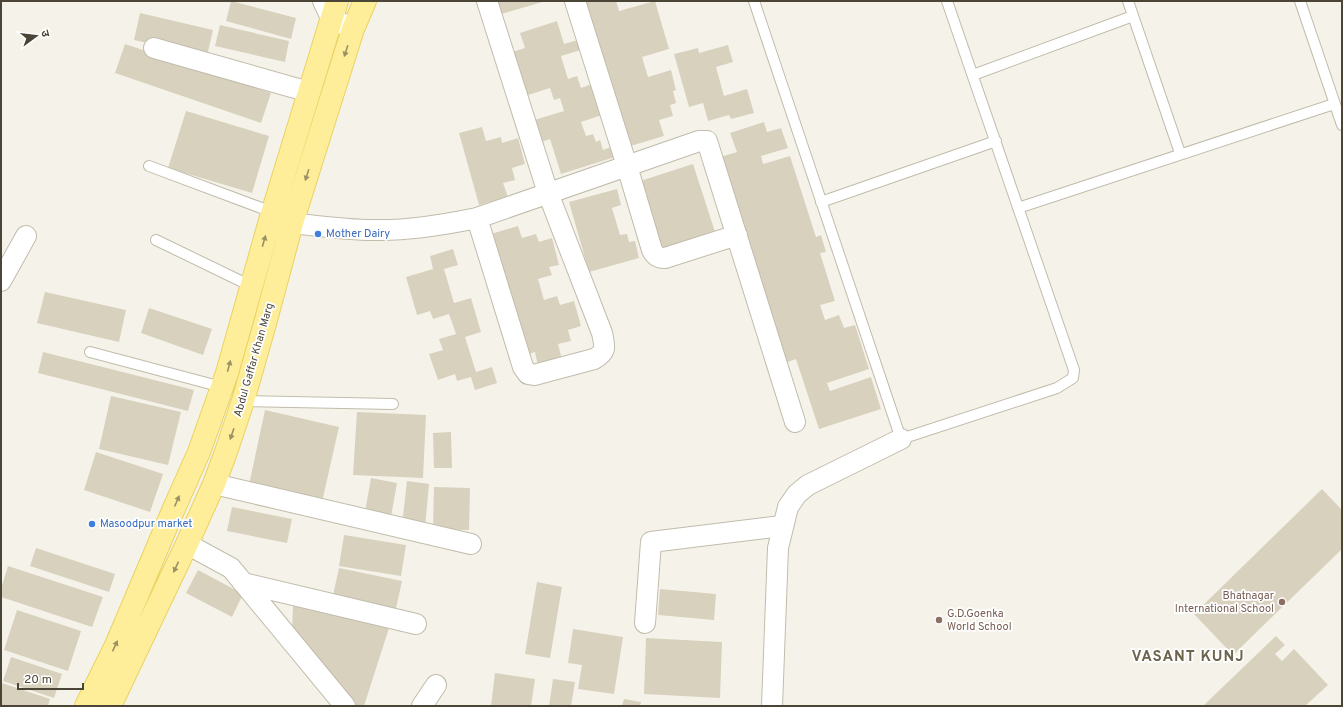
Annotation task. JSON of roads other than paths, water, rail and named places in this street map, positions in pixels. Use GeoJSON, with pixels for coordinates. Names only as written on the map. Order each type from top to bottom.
{"type":"FeatureCollection","features":[{"type":"Feature","properties":{"kind":"main road","name":"Abdul Gaffar Khan Marg"},"geometry":{"type":"LineString","coordinates":[[110,706],[187,544],[214,484],[226,452],[243,401],[292,223],[353,29],[365,1]]}},
{"type":"Feature","properties":{"kind":"main road","name":"Abdul Gaffar Khan Marg"},"geometry":{"type":"LineString","coordinates":[[86,706],[117,643],[199,452],[227,373],[272,212],[308,92],[330,7]]}},
{"type":"Feature","properties":{"kind":"street"},"geometry":{"type":"LineString","coordinates":[[477,218],[523,367],[528,374],[534,375],[601,355],[605,344],[602,333],[548,193],[487,1]]}},
{"type":"Feature","properties":{"kind":"street"},"geometry":{"type":"LineString","coordinates":[[575,1],[652,250],[657,257],[665,258],[737,235]]}},
{"type":"Feature","properties":{"kind":"street"},"geometry":{"type":"LineString","coordinates":[[330,7],[353,29]]}},
{"type":"Feature","properties":{"kind":"street"},"geometry":{"type":"LineString","coordinates":[[154,48],[308,92]]}},
{"type":"Feature","properties":{"kind":"street"},"geometry":{"type":"LineString","coordinates":[[292,223],[374,230],[428,227],[477,218],[699,141],[707,141],[795,422]]}},
{"type":"Feature","properties":{"kind":"street"},"geometry":{"type":"LineString","coordinates":[[1,282],[26,236]]}},
{"type":"Feature","properties":{"kind":"street"},"geometry":{"type":"LineString","coordinates":[[772,706],[778,548],[782,526],[788,507],[797,494],[808,485],[901,439]]}},
{"type":"Feature","properties":{"kind":"street"},"geometry":{"type":"LineString","coordinates":[[214,484],[471,544]]}},
{"type":"Feature","properties":{"kind":"street"},"geometry":{"type":"LineString","coordinates":[[645,622],[651,542],[782,526]]}},
{"type":"Feature","properties":{"kind":"street"},"geometry":{"type":"LineString","coordinates":[[187,544],[231,568],[345,706]]}},
{"type":"Feature","properties":{"kind":"street"},"geometry":{"type":"LineString","coordinates":[[243,583],[416,624]]}},
{"type":"Feature","properties":{"kind":"street"},"geometry":{"type":"LineString","coordinates":[[422,706],[436,685]]}},
{"type":"Feature","properties":{"kind":"lane"},"geometry":{"type":"LineString","coordinates":[[754,1],[901,439],[1057,388],[1073,378],[1074,370],[1072,360],[1018,208],[948,1]]}},
{"type":"Feature","properties":{"kind":"lane"},"geometry":{"type":"LineString","coordinates":[[1128,1],[1180,154]]}},
{"type":"Feature","properties":{"kind":"lane"},"geometry":{"type":"LineString","coordinates":[[1300,1],[1342,125]]}},
{"type":"Feature","properties":{"kind":"lane"},"geometry":{"type":"LineString","coordinates":[[973,75],[1133,16]]}},
{"type":"Feature","properties":{"kind":"lane"},"geometry":{"type":"LineString","coordinates":[[1018,208],[1334,104]]}},
{"type":"Feature","properties":{"kind":"lane"},"geometry":{"type":"LineString","coordinates":[[821,202],[996,141]]}},
{"type":"Feature","properties":{"kind":"lane"},"geometry":{"type":"LineString","coordinates":[[148,166],[272,212]]}},
{"type":"Feature","properties":{"kind":"lane"},"geometry":{"type":"LineString","coordinates":[[156,240],[251,286]]}},
{"type":"Feature","properties":{"kind":"lane"},"geometry":{"type":"LineString","coordinates":[[90,352],[222,387]]}},
{"type":"Feature","properties":{"kind":"lane"},"geometry":{"type":"LineString","coordinates":[[243,401],[393,404]]}},
{"type":"Feature","properties":{"kind":"place","name":"Mother Dairy"},"geometry":{"type":"Point","coordinates":[318,234]}},
{"type":"Feature","properties":{"kind":"place","name":"Masoodpur market"},"geometry":{"type":"Point","coordinates":[92,524]}},
{"type":"Feature","properties":{"kind":"place","name":"Bhatnagar International School"},"geometry":{"type":"Point","coordinates":[1282,602]}},
{"type":"Feature","properties":{"kind":"place","name":"G.D.Goenka World School"},"geometry":{"type":"Point","coordinates":[939,620]}},
{"type":"Feature","properties":{"kind":"district","name":"VASANT KUNJ"},"geometry":{"type":"Point","coordinates":[1188,657]}}]}
